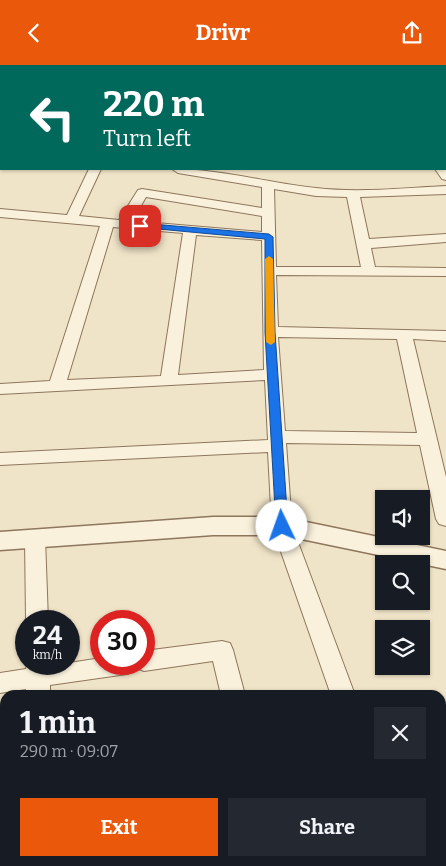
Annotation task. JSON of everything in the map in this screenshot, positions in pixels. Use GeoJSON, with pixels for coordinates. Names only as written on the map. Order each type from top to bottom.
{"type":"FeatureCollection","features":[{"type":"Feature","properties":{"kind":"street"},"geometry":{"type":"LineString","coordinates":[[71,220],[95,170]]}},
{"type":"Feature","properties":{"kind":"street"},"geometry":{"type":"LineString","coordinates":[[184,170],[316,192],[353,194],[446,190]]}},
{"type":"Feature","properties":{"kind":"street"},"geometry":{"type":"LineString","coordinates":[[268,184],[270,332],[282,526],[340,690]]}},
{"type":"Feature","properties":{"kind":"street"},"geometry":{"type":"LineString","coordinates":[[57,386],[115,224],[142,193],[268,213]]}},
{"type":"Feature","properties":{"kind":"street"},"geometry":{"type":"LineString","coordinates":[[353,194],[369,271]]}},
{"type":"Feature","properties":{"kind":"street"},"geometry":{"type":"LineString","coordinates":[[0,213],[269,237]]}},
{"type":"Feature","properties":{"kind":"street"},"geometry":{"type":"LineString","coordinates":[[170,381],[190,230]]}},
{"type":"Feature","properties":{"kind":"street"},"geometry":{"type":"LineString","coordinates":[[363,244],[446,238]]}},
{"type":"Feature","properties":{"kind":"street"},"geometry":{"type":"LineString","coordinates":[[269,271],[446,272]]}},
{"type":"Feature","properties":{"kind":"street"},"geometry":{"type":"LineString","coordinates":[[270,332],[446,336]]}},
{"type":"Feature","properties":{"kind":"street"},"geometry":{"type":"LineString","coordinates":[[404,334],[427,439],[439,469],[446,519]]}},
{"type":"Feature","properties":{"kind":"street"},"geometry":{"type":"LineString","coordinates":[[0,389],[272,375]]}},
{"type":"Feature","properties":{"kind":"street"},"geometry":{"type":"LineString","coordinates":[[0,459],[277,441],[427,439]]}},
{"type":"Feature","properties":{"kind":"street"},"geometry":{"type":"LineString","coordinates":[[0,541],[213,526],[282,526],[446,561]]}},
{"type":"Feature","properties":{"kind":"street"},"geometry":{"type":"LineString","coordinates":[[35,538],[37,610]]}},
{"type":"Feature","properties":{"kind":"street"},"geometry":{"type":"LineString","coordinates":[[155,659],[222,650],[233,690]]}},
{"type":"Feature","properties":{"kind":"street"},"geometry":{"type":"LineString","coordinates":[[0,683],[90,670]]}},
{"type":"Feature","properties":{"kind":"slow traffic"},"geometry":{"type":"LineString","coordinates":[[269,259],[271,342]]}},
{"type":"Feature","properties":{"kind":"route"},"geometry":{"type":"LineString","coordinates":[[140,226],[269,237],[270,332],[282,526]]}}]}
